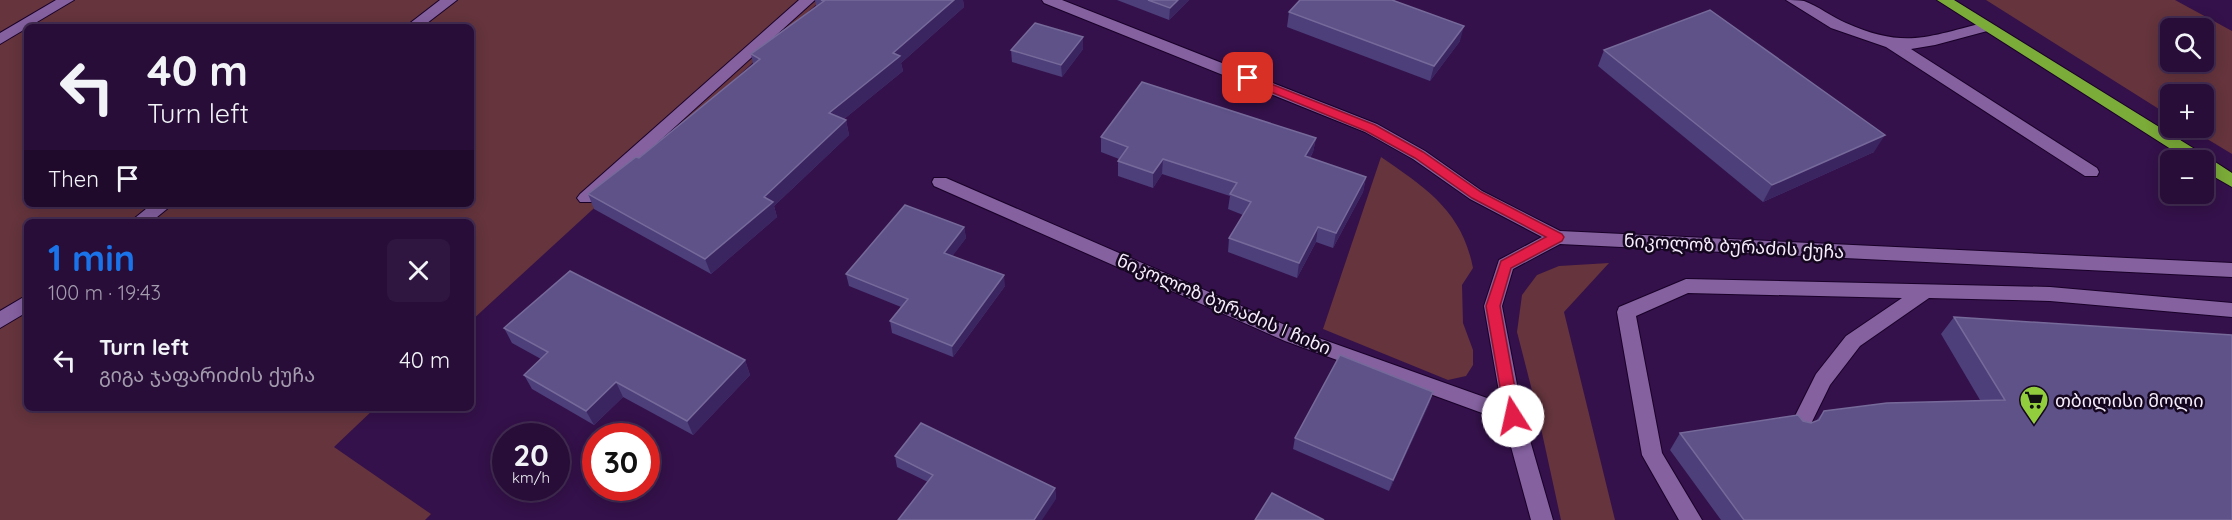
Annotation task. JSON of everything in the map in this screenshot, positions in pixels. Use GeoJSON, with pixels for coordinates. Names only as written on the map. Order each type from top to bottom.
{"type":"FeatureCollection","features":[{"type":"Feature","properties":{"kind":"highway"},"geometry":{"type":"LineString","coordinates":[[1944,0],[2183,150]]}},
{"type":"Feature","properties":{"kind":"highway"},"geometry":{"type":"LineString","coordinates":[[2214,170],[2232,181]]}},
{"type":"Feature","properties":{"kind":"street"},"geometry":{"type":"LineString","coordinates":[[26,24],[67,0]]}},
{"type":"Feature","properties":{"kind":"street"},"geometry":{"type":"LineString","coordinates":[[416,24],[450,0]]}},
{"type":"Feature","properties":{"kind":"street"},"geometry":{"type":"LineString","coordinates":[[586,198],[808,0]]}},
{"type":"Feature","properties":{"kind":"street"},"geometry":{"type":"LineString","coordinates":[[1049,0],[1371,128],[1419,155],[1476,195],[1557,237]]}},
{"type":"Feature","properties":{"kind":"street"},"geometry":{"type":"LineString","coordinates":[[1793,0],[1844,27],[1892,44],[2091,172]]}},
{"type":"Feature","properties":{"kind":"street"},"geometry":{"type":"LineString","coordinates":[[0,39],[24,25]]}},
{"type":"Feature","properties":{"kind":"street"},"geometry":{"type":"LineString","coordinates":[[1892,44],[1917,44],[1986,27]]}},
{"type":"Feature","properties":{"kind":"street","name":"ნიკოლოზ ბურაძის I ჩიხი"},"geometry":{"type":"LineString","coordinates":[[940,182],[1292,336],[1513,416]]}},
{"type":"Feature","properties":{"kind":"street"},"geometry":{"type":"LineString","coordinates":[[143,219],[160,207]]}},
{"type":"Feature","properties":{"kind":"street"},"geometry":{"type":"LineString","coordinates":[[1542,520],[1513,416],[1493,306],[1505,265],[1557,237]]}},
{"type":"Feature","properties":{"kind":"street","name":"ნიკოლოზ ბურაძის ქუჩა"},"geometry":{"type":"LineString","coordinates":[[1557,237],[2232,270]]}},
{"type":"Feature","properties":{"kind":"street"},"geometry":{"type":"LineString","coordinates":[[1691,520],[1652,455],[1626,312],[1686,286],[2050,294],[2232,310]]}},
{"type":"Feature","properties":{"kind":"street"},"geometry":{"type":"LineString","coordinates":[[1798,430],[1823,380],[1853,340],[1926,291]]}},
{"type":"Feature","properties":{"kind":"street"},"geometry":{"type":"LineString","coordinates":[[0,321],[24,304]]}},
{"type":"Feature","properties":{"kind":"shaded area"},"geometry":{"type":"Polygon","coordinates":[[[0,0],[821,0],[474,318],[474,219],[24,219],[24,411],[372,411],[334,447],[431,514],[425,520],[0,520],[0,0]]]}},
{"type":"Feature","properties":{"kind":"shaded area"},"geometry":{"type":"Polygon","coordinates":[[[1986,0],[2175,0],[2208,18],[2160,18],[2160,72],[2214,72],[2214,21],[2232,31],[2232,154],[2206,138],[2214,138],[2214,84],[2160,84],[2160,110],[1986,0]]]}},
{"type":"Feature","properties":{"kind":"shaded area"},"geometry":{"type":"Polygon","coordinates":[[[1381,157],[1413,179],[1440,203],[1451,216],[1468,248],[1473,268],[1462,285],[1463,323],[1473,350],[1473,365],[1466,376],[1448,380],[1323,329],[1381,157]]]}},
{"type":"Feature","properties":{"kind":"shaded area"},"geometry":{"type":"Polygon","coordinates":[[[1609,263],[1564,312],[1615,520],[1561,520],[1517,332],[1522,295],[1537,275],[1559,266],[1609,263]]]}},
{"type":"Feature","properties":{"kind":"building"},"geometry":{"type":"Polygon","coordinates":[[[821,0],[954,0],[893,53],[900,56],[829,113],[846,120],[764,197],[773,202],[705,259],[588,194],[636,157],[639,158],[760,59],[751,54],[824,1],[821,0]]]}},
{"type":"Feature","properties":{"kind":"building"},"geometry":{"type":"Polygon","coordinates":[[[1148,0],[1178,0],[1170,8],[1148,0]]]}},
{"type":"Feature","properties":{"kind":"building"},"geometry":{"type":"Polygon","coordinates":[[[1300,0],[1392,0],[1464,26],[1434,66],[1289,12],[1300,0]]]}},
{"type":"Feature","properties":{"kind":"building"},"geometry":{"type":"Polygon","coordinates":[[[1710,10],[1885,135],[1772,185],[1604,50],[1710,10]]]}},
{"type":"Feature","properties":{"kind":"building"},"geometry":{"type":"Polygon","coordinates":[[[1035,23],[1083,37],[1061,65],[1011,50],[1035,23]]]}},
{"type":"Feature","properties":{"kind":"building"},"geometry":{"type":"Polygon","coordinates":[[[1142,82],[1316,138],[1305,156],[1366,177],[1336,233],[1318,227],[1299,263],[1229,238],[1251,202],[1230,194],[1237,183],[1163,159],[1153,173],[1118,161],[1128,147],[1101,137],[1142,82]]]}},
{"type":"Feature","properties":{"kind":"building"},"geometry":{"type":"Polygon","coordinates":[[[905,205],[964,227],[944,253],[1004,275],[952,346],[890,321],[908,299],[846,274],[905,205]]]}},
{"type":"Feature","properties":{"kind":"building"},"geometry":{"type":"Polygon","coordinates":[[[570,271],[745,360],[687,421],[616,382],[586,411],[524,375],[548,352],[504,328],[570,271]]]}},
{"type":"Feature","properties":{"kind":"building","name":"თბილისი მოლი"},"geometry":{"type":"Polygon","coordinates":[[[1954,317],[2232,335],[2232,520],[1744,520],[1680,433],[1798,415],[1803,421],[1811,423],[1819,420],[1824,411],[1887,403],[2005,400],[1954,317]]]}},
{"type":"Feature","properties":{"kind":"building"},"geometry":{"type":"Polygon","coordinates":[[[1340,355],[1433,392],[1393,480],[1295,438],[1340,355]]]}},
{"type":"Feature","properties":{"kind":"building"},"geometry":{"type":"Polygon","coordinates":[[[921,423],[1055,488],[1034,520],[898,520],[933,475],[895,456],[921,423]]]}},
{"type":"Feature","properties":{"kind":"building"},"geometry":{"type":"Polygon","coordinates":[[[1272,493],[1324,520],[1255,520],[1272,493]]]}},
{"type":"Feature","properties":{"kind":"place","name":"თბილისი მოლი"},"geometry":{"type":"Point","coordinates":[2034,426]}},
{"type":"Feature","properties":{"kind":"route"},"geometry":{"type":"LineString","coordinates":[[1248,78],[1371,128],[1419,155],[1476,195],[1557,237],[1505,265],[1493,306],[1513,416]]}}]}
